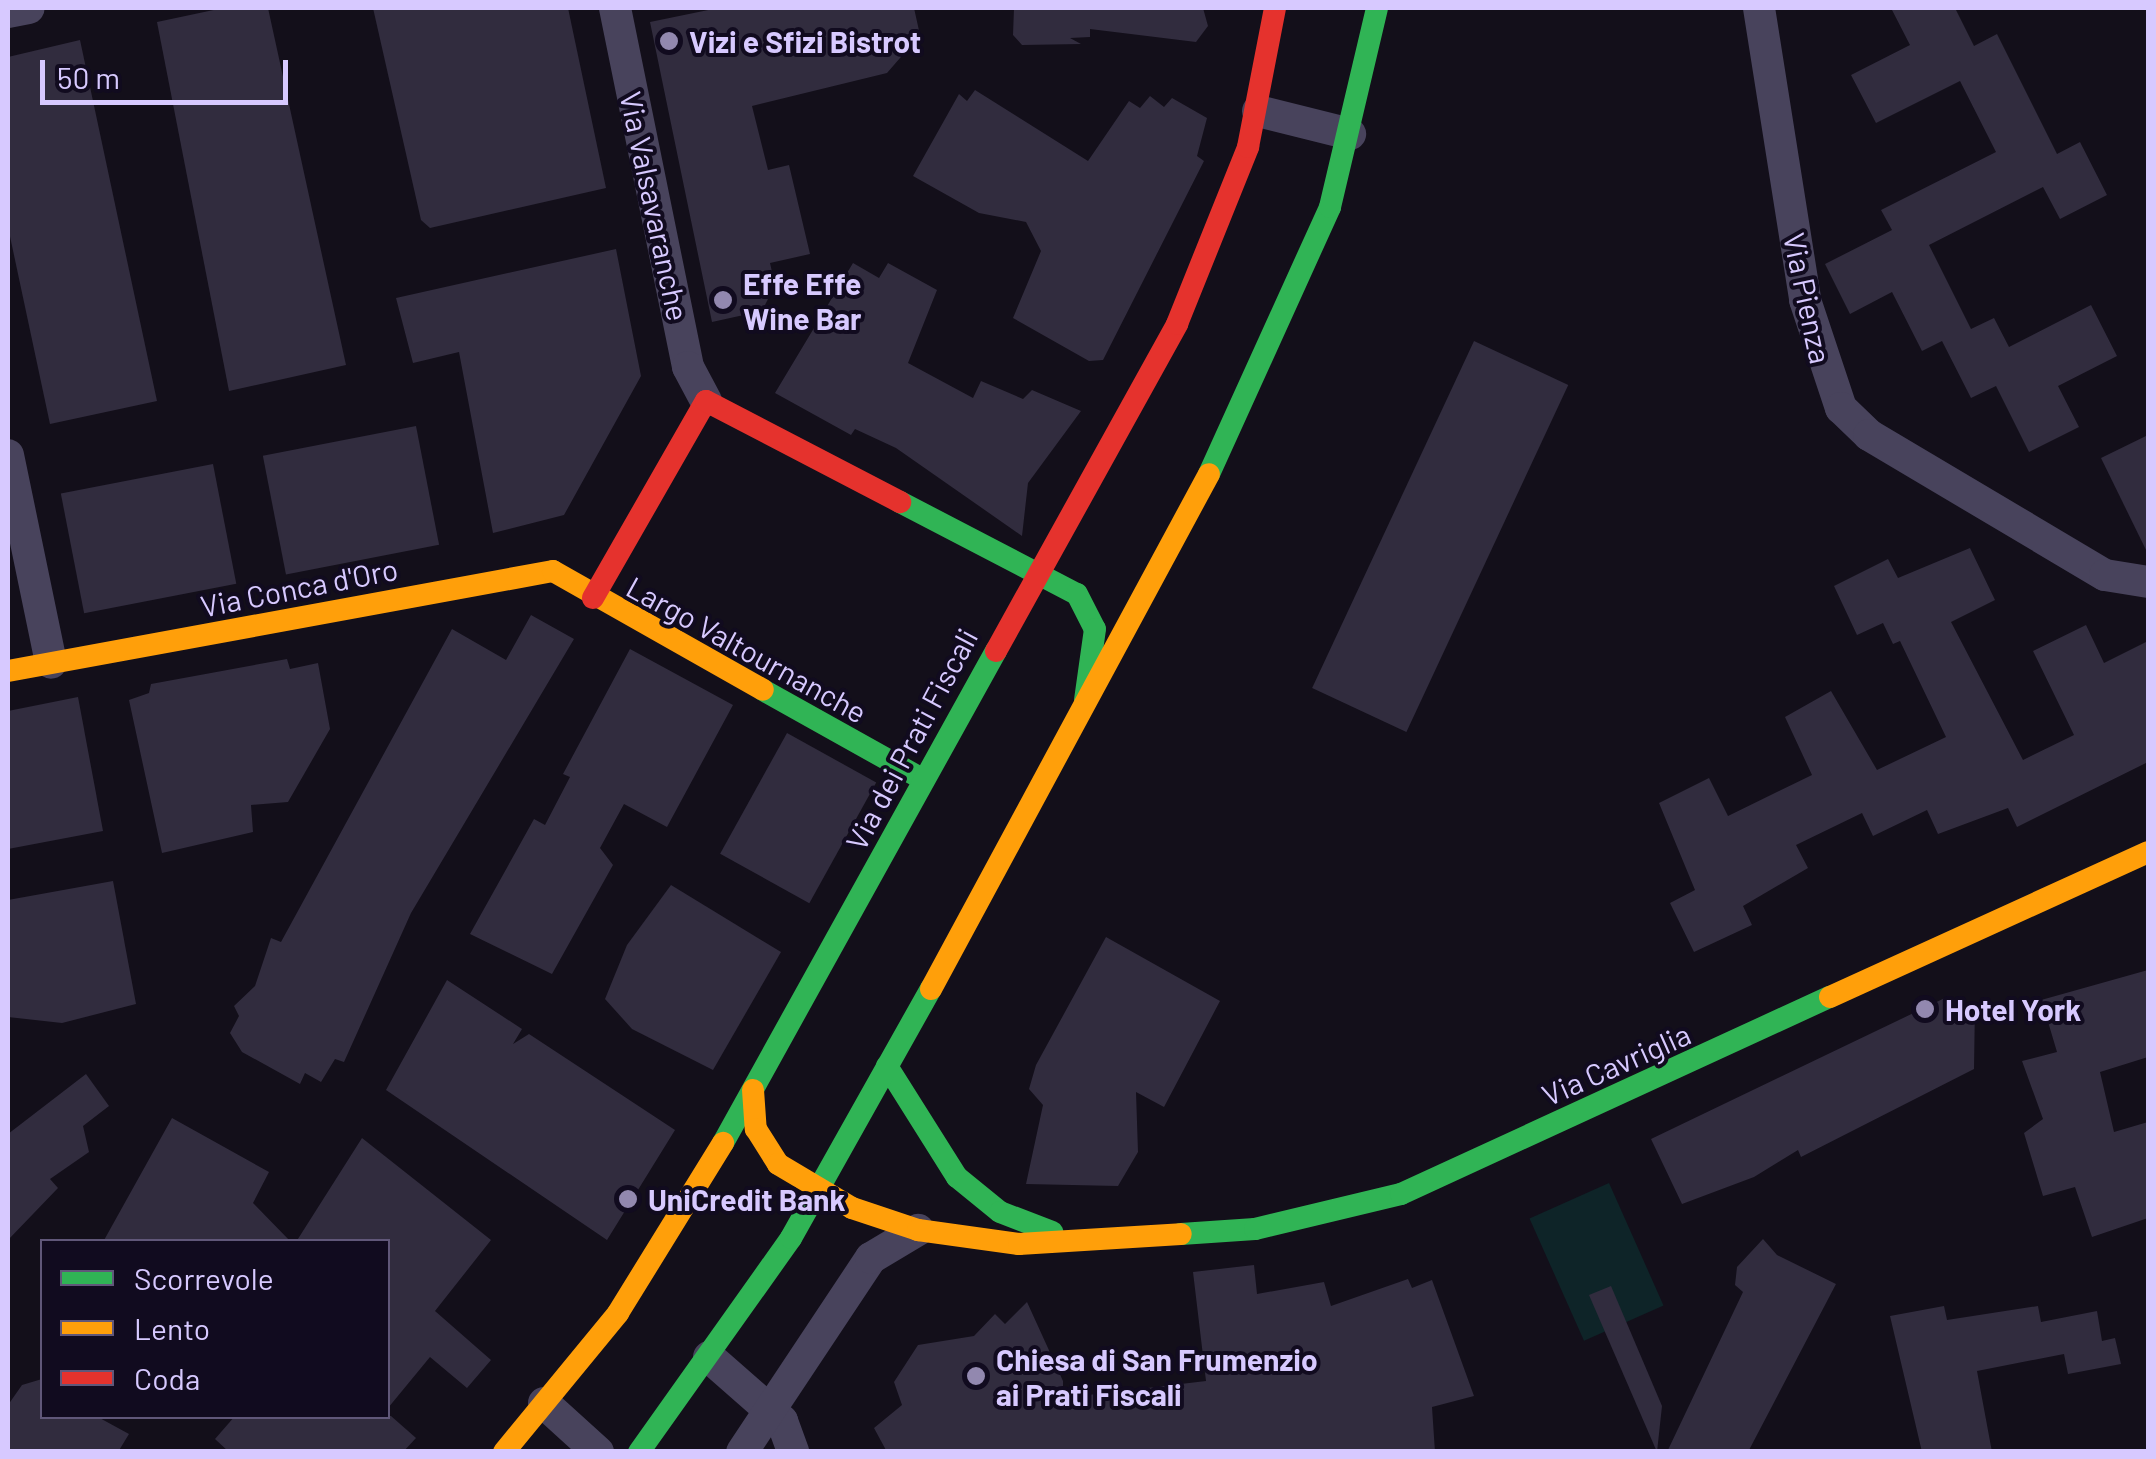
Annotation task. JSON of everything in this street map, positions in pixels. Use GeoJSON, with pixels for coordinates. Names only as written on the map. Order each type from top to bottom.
{"type":"FeatureCollection","features":[{"type":"Feature","properties":{"kind":"street"},"geometry":{"type":"LineString","coordinates":[[8,12],[29,8]]}},
{"type":"Feature","properties":{"kind":"street","name":"Via Valsavaranche"},"geometry":{"type":"LineString","coordinates":[[615,8],[688,367],[706,400]]}},
{"type":"Feature","properties":{"kind":"street","name":"Via dei Prati Fiscali"},"geometry":{"type":"LineString","coordinates":[[504,1452],[656,1260],[1177,324],[1258,110],[1275,8]]}},
{"type":"Feature","properties":{"kind":"street"},"geometry":{"type":"LineString","coordinates":[[639,1452],[709,1357],[818,1190],[1081,723],[1291,308],[1350,134],[1378,8]]}},
{"type":"Feature","properties":{"kind":"street","name":"Via Pienza"},"geometry":{"type":"LineString","coordinates":[[1759,8],[1805,300],[1841,408],[1869,434],[2106,575],[2148,582]]}},
{"type":"Feature","properties":{"kind":"street"},"geometry":{"type":"LineString","coordinates":[[1258,110],[1350,134]]}},
{"type":"Feature","properties":{"kind":"street"},"geometry":{"type":"LineString","coordinates":[[706,400],[1034,575],[1077,594],[1094,622],[1081,723]]}},
{"type":"Feature","properties":{"kind":"street","name":"Largo Valtournanche"},"geometry":{"type":"LineString","coordinates":[[706,400],[593,598],[924,780]]}},
{"type":"Feature","properties":{"kind":"street"},"geometry":{"type":"LineString","coordinates":[[8,455],[51,663]]}},
{"type":"Feature","properties":{"kind":"street","name":"Via Conca d'Oro"},"geometry":{"type":"LineString","coordinates":[[8,671],[553,571],[593,598]]}},
{"type":"Feature","properties":{"kind":"street","name":"Via Cavriglia"},"geometry":{"type":"LineString","coordinates":[[754,1090],[761,1142],[818,1190],[918,1230],[1019,1244],[1256,1229],[1400,1194],[2148,852]]}},
{"type":"Feature","properties":{"kind":"street","name":"Via Cavriglia"},"geometry":{"type":"LineString","coordinates":[[887,1066],[931,1143],[971,1190],[1013,1218],[1084,1238]]}},
{"type":"Feature","properties":{"kind":"street"},"geometry":{"type":"LineString","coordinates":[[742,1452],[773,1412],[872,1258],[918,1230]]}},
{"type":"Feature","properties":{"kind":"street"},"geometry":{"type":"LineString","coordinates":[[709,1357],[773,1412],[793,1452]]}},
{"type":"Feature","properties":{"kind":"street"},"geometry":{"type":"LineString","coordinates":[[544,1404],[598,1452]]}},
{"type":"Feature","properties":{"kind":"green space"},"geometry":{"type":"Polygon","coordinates":[[[1609,1183],[1664,1305],[1584,1341],[1530,1218],[1609,1183]]]}},
{"type":"Feature","properties":{"kind":"building"},"geometry":{"type":"Polygon","coordinates":[[[223,8],[268,8],[346,365],[229,391],[157,22],[223,8]]]}},
{"type":"Feature","properties":{"kind":"building"},"geometry":{"type":"Polygon","coordinates":[[[373,8],[568,8],[606,188],[430,228],[421,220],[373,8]]]}},
{"type":"Feature","properties":{"kind":"building"},"geometry":{"type":"Polygon","coordinates":[[[718,8],[914,8],[920,35],[887,73],[752,106],[768,170],[789,165],[810,254],[770,263],[775,285],[762,311],[712,322],[650,22],[718,8]]]}},
{"type":"Feature","properties":{"kind":"building"},"geometry":{"type":"Polygon","coordinates":[[[1014,8],[1203,8],[1208,26],[1196,42],[1090,29],[1090,37],[1070,38],[1081,44],[1022,45],[1013,35],[1014,8]]]}},
{"type":"Feature","properties":{"kind":"building"},"geometry":{"type":"Polygon","coordinates":[[[1891,8],[1955,8],[1974,46],[1997,34],[2057,154],[2080,142],[2107,195],[2060,219],[2043,187],[1929,245],[1971,329],[1994,318],[2009,347],[2091,305],[2117,356],[2058,386],[2079,427],[2029,452],[1996,386],[1971,398],[1942,341],[1922,351],[1892,292],[1850,314],[1825,264],[1892,230],[1881,210],[1996,152],[1960,81],[1876,123],[1851,75],[1910,45],[1891,8]]]}},
{"type":"Feature","properties":{"kind":"building"},"geometry":{"type":"Polygon","coordinates":[[[80,40],[157,401],[50,424],[8,227],[8,57],[80,40]]]}},
{"type":"Feature","properties":{"kind":"building"},"geometry":{"type":"Polygon","coordinates":[[[975,90],[1088,161],[1129,101],[1140,108],[1150,96],[1164,107],[1172,98],[1207,118],[1197,156],[1204,161],[1103,360],[1089,361],[1013,318],[1041,251],[1026,222],[979,213],[913,176],[959,94],[967,101],[975,90]]]}},
{"type":"Feature","properties":{"kind":"building"},"geometry":{"type":"Polygon","coordinates":[[[616,249],[641,376],[564,515],[493,533],[459,352],[413,363],[396,298],[616,249]]]}},
{"type":"Feature","properties":{"kind":"building"},"geometry":{"type":"Polygon","coordinates":[[[853,263],[879,278],[888,263],[937,290],[908,363],[973,398],[981,381],[1023,399],[1032,390],[1081,411],[1028,483],[1022,536],[896,448],[855,429],[851,435],[775,393],[853,263]]]}},
{"type":"Feature","properties":{"kind":"building"},"geometry":{"type":"Polygon","coordinates":[[[1474,341],[1568,385],[1406,732],[1312,688],[1474,341]]]}},
{"type":"Feature","properties":{"kind":"building"},"geometry":{"type":"Polygon","coordinates":[[[416,426],[439,545],[286,575],[263,456],[416,426]]]}},
{"type":"Feature","properties":{"kind":"building"},"geometry":{"type":"Polygon","coordinates":[[[2148,435],[2148,554],[2101,458],[2148,435]]]}},
{"type":"Feature","properties":{"kind":"building"},"geometry":{"type":"Polygon","coordinates":[[[213,464],[236,584],[84,613],[61,494],[213,464]]]}},
{"type":"Feature","properties":{"kind":"building"},"geometry":{"type":"Polygon","coordinates":[[[1970,548],[1995,600],[1951,622],[2023,760],[2074,735],[2033,651],[2086,625],[2104,663],[2148,641],[2148,762],[2017,827],[2008,808],[1938,834],[1927,810],[1873,836],[1862,813],[1796,845],[1808,868],[1743,906],[1752,925],[1694,952],[1670,903],[1695,890],[1659,803],[1709,778],[1728,816],[1812,775],[1785,717],[1831,691],[1877,770],[1946,737],[1900,641],[1893,644],[1883,623],[1857,635],[1834,586],[1888,559],[1898,578],[1970,548]]]}},
{"type":"Feature","properties":{"kind":"building"},"geometry":{"type":"Polygon","coordinates":[[[531,615],[574,639],[411,913],[344,1062],[335,1059],[321,1082],[305,1073],[300,1084],[242,1052],[230,1033],[239,1016],[234,1006],[255,986],[271,938],[281,942],[452,629],[506,660],[531,615]]]}},
{"type":"Feature","properties":{"kind":"building"},"geometry":{"type":"Polygon","coordinates":[[[630,649],[733,705],[667,827],[624,804],[600,848],[613,865],[552,974],[470,934],[534,819],[545,825],[570,777],[563,774],[630,649]]]}},
{"type":"Feature","properties":{"kind":"building"},"geometry":{"type":"Polygon","coordinates":[[[287,659],[290,669],[318,663],[330,729],[288,802],[251,805],[253,832],[162,853],[129,700],[149,693],[151,684],[287,659]]]}},
{"type":"Feature","properties":{"kind":"building"},"geometry":{"type":"Polygon","coordinates":[[[78,697],[103,831],[8,849],[8,711],[78,697]]]}},
{"type":"Feature","properties":{"kind":"building"},"geometry":{"type":"Polygon","coordinates":[[[787,733],[876,782],[809,903],[720,854],[787,733]]]}},
{"type":"Feature","properties":{"kind":"building"},"geometry":{"type":"Polygon","coordinates":[[[113,881],[136,1004],[62,1023],[8,1017],[8,900],[113,881]]]}},
{"type":"Feature","properties":{"kind":"building"},"geometry":{"type":"Polygon","coordinates":[[[671,885],[781,952],[713,1070],[632,1029],[605,999],[627,945],[671,885]]]}},
{"type":"Feature","properties":{"kind":"building"},"geometry":{"type":"Polygon","coordinates":[[[1106,937],[1220,1001],[1164,1107],[1136,1092],[1138,1152],[1118,1186],[1026,1184],[1043,1105],[1029,1089],[1036,1065],[1106,937]]]}},
{"type":"Feature","properties":{"kind":"building"},"geometry":{"type":"Polygon","coordinates":[[[2148,970],[2148,1057],[2100,1072],[2114,1132],[2148,1122],[2148,1218],[2092,1237],[2075,1187],[2043,1196],[2024,1133],[2043,1119],[2022,1061],[2057,1052],[2046,1015],[2034,1002],[2148,970]]]}},
{"type":"Feature","properties":{"kind":"building"},"geometry":{"type":"Polygon","coordinates":[[[447,980],[522,1029],[513,1044],[529,1034],[675,1130],[607,1240],[386,1090],[447,980]]]}},
{"type":"Feature","properties":{"kind":"building"},"geometry":{"type":"Polygon","coordinates":[[[1949,996],[1952,1005],[1975,1004],[1974,1069],[1801,1157],[1798,1150],[1754,1177],[1682,1204],[1651,1139],[1949,996]]]}},
{"type":"Feature","properties":{"kind":"building"},"geometry":{"type":"Polygon","coordinates":[[[86,1074],[109,1106],[83,1126],[89,1152],[50,1179],[58,1188],[8,1240],[8,1134],[86,1074]]]}},
{"type":"Feature","properties":{"kind":"building"},"geometry":{"type":"Polygon","coordinates":[[[172,1118],[269,1172],[253,1203],[288,1239],[105,1239],[172,1118]]]}},
{"type":"Feature","properties":{"kind":"building"},"geometry":{"type":"Polygon","coordinates":[[[362,1138],[491,1240],[435,1311],[491,1360],[467,1388],[430,1357],[390,1406],[390,1239],[298,1239],[362,1138]]]}},
{"type":"Feature","properties":{"kind":"building"},"geometry":{"type":"Polygon","coordinates":[[[1763,1239],[1777,1255],[1836,1284],[1748,1452],[1667,1452],[1743,1292],[1735,1285],[1737,1267],[1763,1239]]]}},
{"type":"Feature","properties":{"kind":"building"},"geometry":{"type":"Polygon","coordinates":[[[1254,1265],[1257,1294],[1324,1282],[1331,1306],[1408,1279],[1412,1288],[1432,1280],[1474,1396],[1432,1407],[1435,1452],[887,1452],[874,1428],[902,1405],[894,1382],[918,1345],[974,1336],[995,1314],[1005,1324],[1027,1302],[1063,1381],[1063,1398],[1206,1381],[1193,1272],[1254,1265]]]}},
{"type":"Feature","properties":{"kind":"building"},"geometry":{"type":"Polygon","coordinates":[[[1611,1286],[1662,1406],[1657,1452],[1589,1295],[1611,1286]]]}},
{"type":"Feature","properties":{"kind":"building"},"geometry":{"type":"Polygon","coordinates":[[[1944,1306],[1947,1320],[2038,1306],[2041,1322],[2097,1311],[2102,1341],[2115,1338],[2121,1364],[2068,1374],[2064,1354],[1977,1371],[1992,1452],[1922,1452],[1890,1316],[1944,1306]]]}},
{"type":"Feature","properties":{"kind":"building"},"geometry":{"type":"Polygon","coordinates":[[[40,1380],[40,1419],[102,1419],[129,1434],[118,1452],[8,1452],[8,1405],[22,1385],[40,1380]]]}},
{"type":"Feature","properties":{"kind":"building"},"geometry":{"type":"Polygon","coordinates":[[[390,1416],[416,1438],[403,1452],[229,1452],[215,1439],[232,1419],[390,1416]]]}},
{"type":"Feature","properties":{"kind":"traffic: fast"},"geometry":{"type":"LineString","coordinates":[[1209,474],[1330,207],[1377,8]]}},
{"type":"Feature","properties":{"kind":"traffic: fast"},"geometry":{"type":"LineString","coordinates":[[900,502],[1077,594],[1095,629],[1085,700]]}},
{"type":"Feature","properties":{"kind":"traffic: fast"},"geometry":{"type":"LineString","coordinates":[[723,1143],[996,651]]}},
{"type":"Feature","properties":{"kind":"traffic: fast"},"geometry":{"type":"LineString","coordinates":[[763,690],[924,780]]}},
{"type":"Feature","properties":{"kind":"traffic: fast"},"geometry":{"type":"LineString","coordinates":[[639,1452],[791,1238],[931,989]]}},
{"type":"Feature","properties":{"kind":"traffic: fast"},"geometry":{"type":"LineString","coordinates":[[1181,1234],[1255,1229],[1401,1194],[1830,997]]}},
{"type":"Feature","properties":{"kind":"traffic: fast"},"geometry":{"type":"LineString","coordinates":[[887,1066],[957,1177],[1000,1212],[1052,1232]]}},
{"type":"Feature","properties":{"kind":"traffic: slow"},"geometry":{"type":"LineString","coordinates":[[931,989],[1209,474]]}},
{"type":"Feature","properties":{"kind":"traffic: slow"},"geometry":{"type":"LineString","coordinates":[[8,671],[553,571],[763,690]]}},
{"type":"Feature","properties":{"kind":"traffic: slow"},"geometry":{"type":"LineString","coordinates":[[1830,997],[2148,852]]}},
{"type":"Feature","properties":{"kind":"traffic: slow"},"geometry":{"type":"LineString","coordinates":[[753,1090],[756,1129],[778,1164],[852,1208],[918,1230],[1019,1244],[1181,1234]]}},
{"type":"Feature","properties":{"kind":"traffic: slow"},"geometry":{"type":"LineString","coordinates":[[504,1452],[618,1313],[723,1143]]}},
{"type":"Feature","properties":{"kind":"traffic: jam"},"geometry":{"type":"LineString","coordinates":[[996,651],[1177,324],[1248,147],[1275,8]]}},
{"type":"Feature","properties":{"kind":"traffic: jam"},"geometry":{"type":"LineString","coordinates":[[593,598],[706,401],[900,502]]}},
{"type":"Feature","properties":{"kind":"place","name":"Vizi e Sfizi Bistrot"},"geometry":{"type":"Point","coordinates":[669,41]}},
{"type":"Feature","properties":{"kind":"place","name":"Effe Effe Wine Bar"},"geometry":{"type":"Point","coordinates":[723,300]}},
{"type":"Feature","properties":{"kind":"place","name":"Hotel York"},"geometry":{"type":"Point","coordinates":[1925,1009]}},
{"type":"Feature","properties":{"kind":"place","name":"UniCredit Bank"},"geometry":{"type":"Point","coordinates":[628,1199]}},
{"type":"Feature","properties":{"kind":"place","name":"Chiesa di San Frumenzio ai Prati Fiscali"},"geometry":{"type":"Point","coordinates":[976,1376]}}]}
